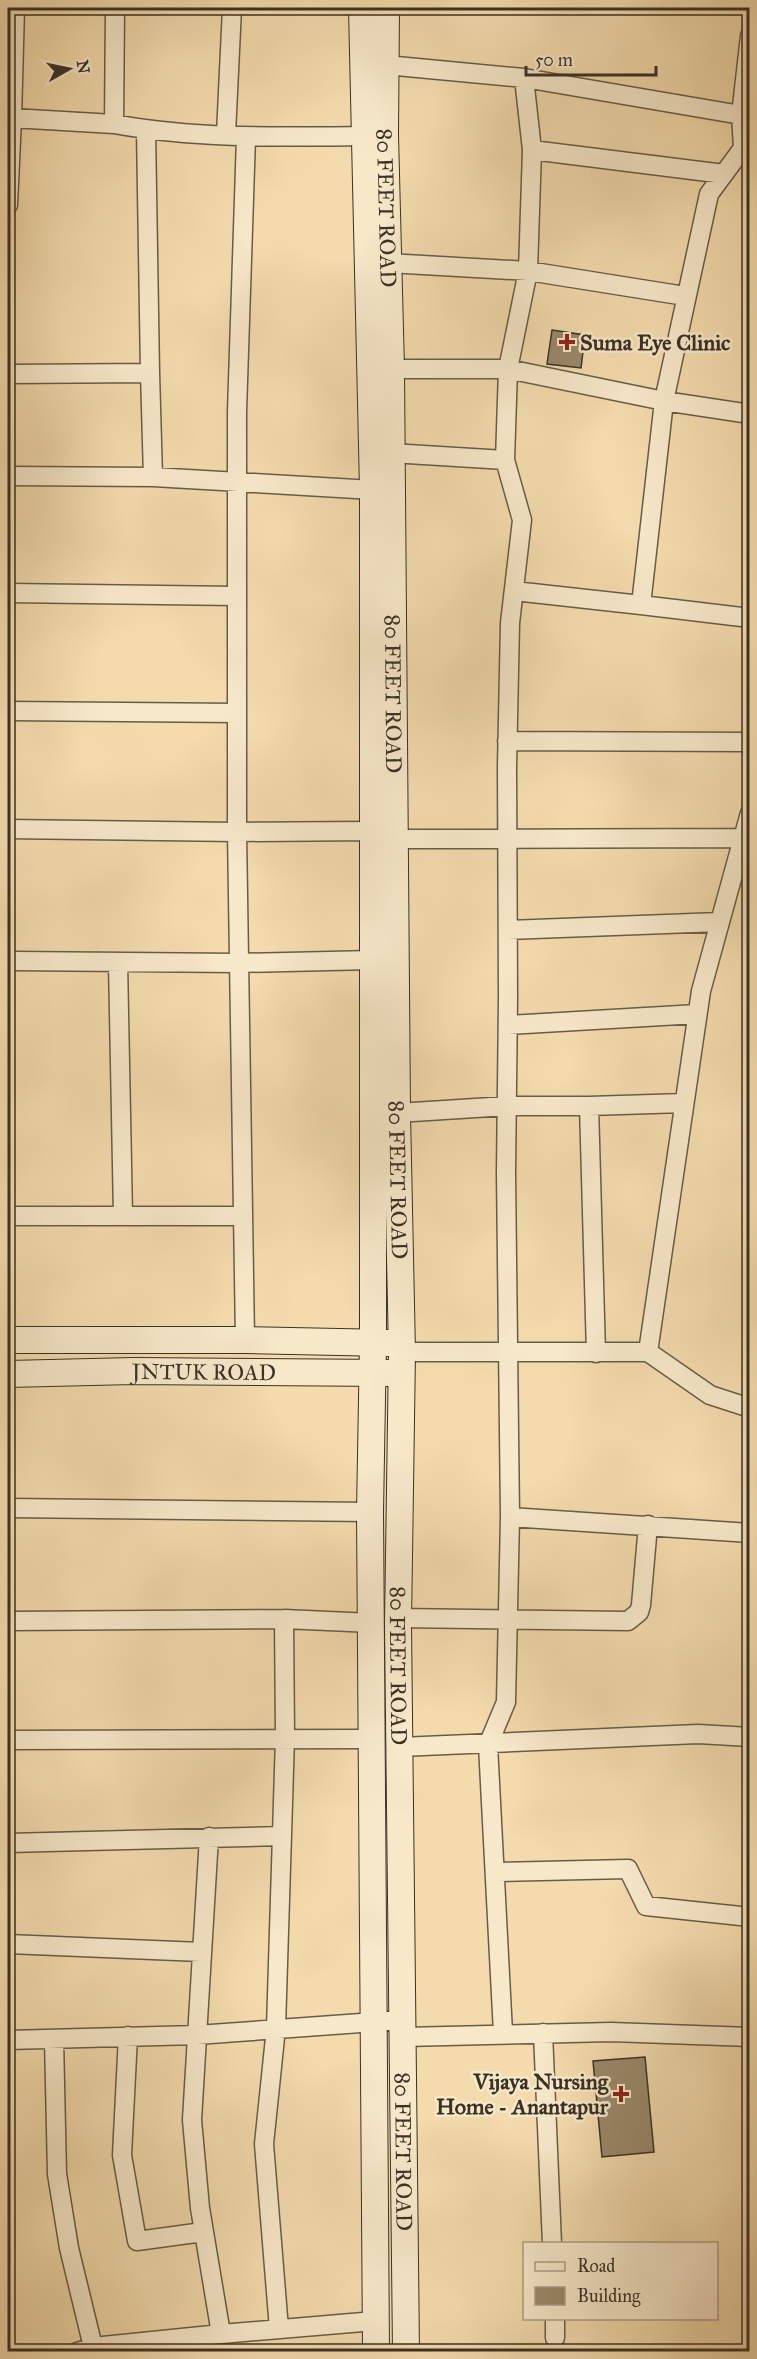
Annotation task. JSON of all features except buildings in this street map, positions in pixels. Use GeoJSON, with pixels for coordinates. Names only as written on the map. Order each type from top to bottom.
{"type":"FeatureCollection","features":[{"type":"Feature","properties":{"kind":"main road","name":"80 FEET ROAD"},"geometry":{"type":"LineString","coordinates":[[363,8],[363,136],[373,490],[373,1342],[370,1512],[376,2352]]}},
{"type":"Feature","properties":{"kind":"main road","name":"80 FEET ROAD"},"geometry":{"type":"LineString","coordinates":[[386,8],[397,839],[397,1113],[402,1357],[398,1618],[406,2352]]}},
{"type":"Feature","properties":{"kind":"main road","name":"JNTUK ROAD"},"geometry":{"type":"LineString","coordinates":[[8,1340],[373,1342],[402,1357]]}},
{"type":"Feature","properties":{"kind":"main road","name":"JNTUK ROAD"},"geometry":{"type":"LineString","coordinates":[[8,1374],[372,1371],[402,1357]]}},
{"type":"Feature","properties":{"kind":"street"},"geometry":{"type":"LineString","coordinates":[[8,205],[12,118],[11,39],[15,8]]}},
{"type":"Feature","properties":{"kind":"street"},"geometry":{"type":"LineString","coordinates":[[114,124],[115,8]]}},
{"type":"Feature","properties":{"kind":"street"},"geometry":{"type":"LineString","coordinates":[[226,134],[232,8]]}},
{"type":"Feature","properties":{"kind":"street"},"geometry":{"type":"LineString","coordinates":[[641,605],[664,401],[685,296],[709,194],[746,150],[741,115],[750,36]]}},
{"type":"Feature","properties":{"kind":"street"},"geometry":{"type":"LineString","coordinates":[[386,65],[524,78],[741,115]]}},
{"type":"Feature","properties":{"kind":"street"},"geometry":{"type":"LineString","coordinates":[[503,2033],[488,1745],[506,1702],[508,1618],[510,1517],[507,741],[514,591],[522,520],[505,460],[508,369],[528,271],[532,150],[524,78]]}},
{"type":"Feature","properties":{"kind":"street"},"geometry":{"type":"LineString","coordinates":[[12,118],[114,124],[146,130],[246,137],[363,136]]}},
{"type":"Feature","properties":{"kind":"street"},"geometry":{"type":"LineString","coordinates":[[146,130],[153,477]]}},
{"type":"Feature","properties":{"kind":"street"},"geometry":{"type":"LineString","coordinates":[[245,1340],[238,963],[239,481],[237,412],[246,137]]}},
{"type":"Feature","properties":{"kind":"street"},"geometry":{"type":"LineString","coordinates":[[532,150],[724,174]]}},
{"type":"Feature","properties":{"kind":"street"},"geometry":{"type":"LineString","coordinates":[[388,263],[528,271],[685,296]]}},
{"type":"Feature","properties":{"kind":"street"},"geometry":{"type":"LineString","coordinates":[[391,369],[508,369],[664,401],[750,414]]}},
{"type":"Feature","properties":{"kind":"street"},"geometry":{"type":"LineString","coordinates":[[8,374],[150,374]]}},
{"type":"Feature","properties":{"kind":"street"},"geometry":{"type":"LineString","coordinates":[[391,453],[505,460]]}},
{"type":"Feature","properties":{"kind":"street"},"geometry":{"type":"LineString","coordinates":[[8,476],[153,477],[373,490]]}},
{"type":"Feature","properties":{"kind":"street"},"geometry":{"type":"LineString","coordinates":[[514,591],[750,618]]}},
{"type":"Feature","properties":{"kind":"street"},"geometry":{"type":"LineString","coordinates":[[8,593],[237,596]]}},
{"type":"Feature","properties":{"kind":"street"},"geometry":{"type":"LineString","coordinates":[[8,711],[237,713]]}},
{"type":"Feature","properties":{"kind":"street"},"geometry":{"type":"LineString","coordinates":[[507,741],[750,742]]}},
{"type":"Feature","properties":{"kind":"street"},"geometry":{"type":"LineString","coordinates":[[648,1352],[697,1014],[750,813]]}},
{"type":"Feature","properties":{"kind":"street"},"geometry":{"type":"LineString","coordinates":[[8,829],[373,831],[397,839],[743,838]]}},
{"type":"Feature","properties":{"kind":"street"},"geometry":{"type":"LineString","coordinates":[[508,930],[720,922]]}},
{"type":"Feature","properties":{"kind":"street"},"geometry":{"type":"LineString","coordinates":[[13,961],[238,963],[373,960]]}},
{"type":"Feature","properties":{"kind":"street"},"geometry":{"type":"LineString","coordinates":[[118,962],[123,1216]]}},
{"type":"Feature","properties":{"kind":"street"},"geometry":{"type":"LineString","coordinates":[[508,1024],[697,1014]]}},
{"type":"Feature","properties":{"kind":"street"},"geometry":{"type":"LineString","coordinates":[[397,1113],[507,1106],[684,1103]]}},
{"type":"Feature","properties":{"kind":"street"},"geometry":{"type":"LineString","coordinates":[[589,1106],[596,1353]]}},
{"type":"Feature","properties":{"kind":"street"},"geometry":{"type":"LineString","coordinates":[[8,1216],[242,1216]]}},
{"type":"Feature","properties":{"kind":"street"},"geometry":{"type":"LineString","coordinates":[[402,1357],[509,1353],[648,1352],[710,1395],[750,1408]]}},
{"type":"Feature","properties":{"kind":"street"},"geometry":{"type":"LineString","coordinates":[[8,1508],[370,1512]]}},
{"type":"Feature","properties":{"kind":"street"},"geometry":{"type":"LineString","coordinates":[[510,1517],[750,1533]]}},
{"type":"Feature","properties":{"kind":"street"},"geometry":{"type":"LineString","coordinates":[[398,1618],[508,1618],[622,1622],[635,1618],[641,1605],[648,1525]]}},
{"type":"Feature","properties":{"kind":"street"},"geometry":{"type":"LineString","coordinates":[[8,1621],[284,1619],[372,1623]]}},
{"type":"Feature","properties":{"kind":"street"},"geometry":{"type":"LineString","coordinates":[[279,2329],[264,2144],[276,2028],[285,1737],[284,1619]]}},
{"type":"Feature","properties":{"kind":"street"},"geometry":{"type":"LineString","coordinates":[[400,1747],[488,1745],[698,1734],[750,1737]]}},
{"type":"Feature","properties":{"kind":"street"},"geometry":{"type":"LineString","coordinates":[[8,1740],[285,1737],[372,1739]]}},
{"type":"Feature","properties":{"kind":"street"},"geometry":{"type":"LineString","coordinates":[[8,1842],[281,1836]]}},
{"type":"Feature","properties":{"kind":"street"},"geometry":{"type":"LineString","coordinates":[[209,1837],[192,2120],[203,2232],[221,2334]]}},
{"type":"Feature","properties":{"kind":"street"},"geometry":{"type":"LineString","coordinates":[[496,1872],[628,1869],[646,1906],[750,1917]]}},
{"type":"Feature","properties":{"kind":"street"},"geometry":{"type":"LineString","coordinates":[[8,1944],[201,1952]]}},
{"type":"Feature","properties":{"kind":"street"},"geometry":{"type":"LineString","coordinates":[[8,2040],[197,2035],[373,2022],[403,2029],[503,2033],[750,2037]]}},
{"type":"Feature","properties":{"kind":"street"},"geometry":{"type":"LineString","coordinates":[[543,2033],[552,2242]]}},
{"type":"Feature","properties":{"kind":"street"},"geometry":{"type":"LineString","coordinates":[[128,2036],[122,2155],[138,2241],[203,2232]]}},
{"type":"Feature","properties":{"kind":"street"},"geometry":{"type":"LineString","coordinates":[[54,2039],[57,2174],[85,2349],[221,2334],[375,2321]]}},
{"type":"Feature","properties":{"kind":"street"},"geometry":{"type":"LineString","coordinates":[[555,2320],[555,2338]]}},
{"type":"Feature","properties":{"kind":"place","name":"Suma Eye Clinic"},"geometry":{"type":"Point","coordinates":[567,342]}},
{"type":"Feature","properties":{"kind":"place","name":"Vijaya Nursing Home - Anantapur"},"geometry":{"type":"Point","coordinates":[621,2094]}}]}
